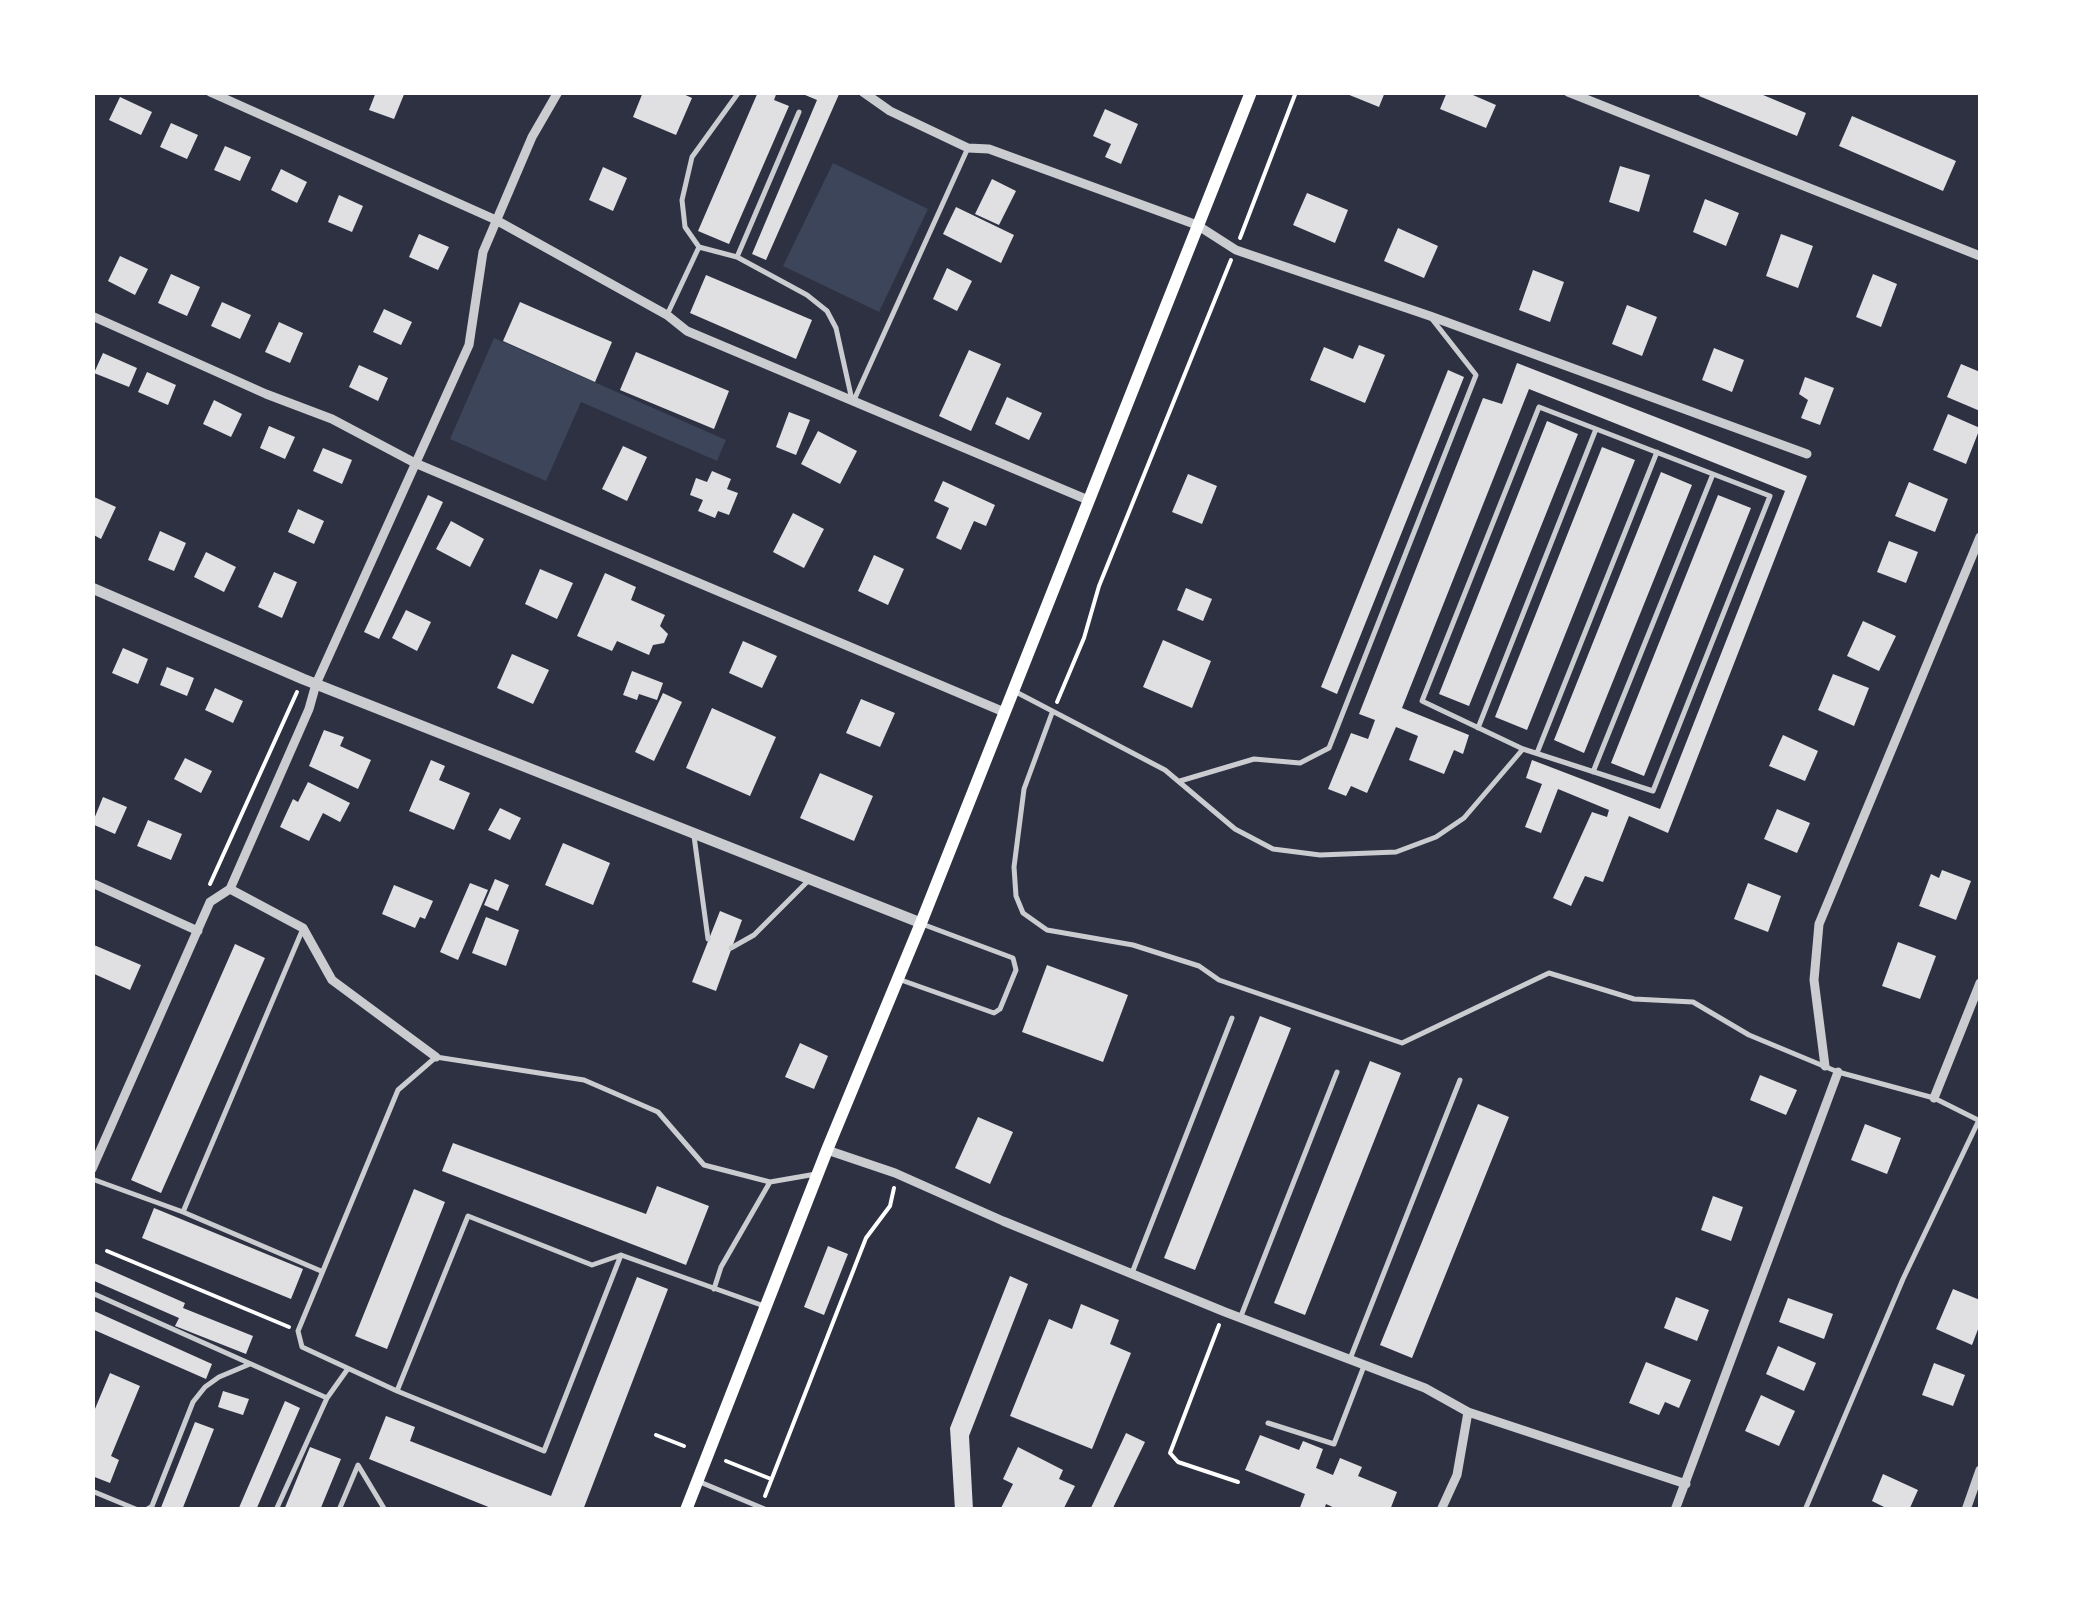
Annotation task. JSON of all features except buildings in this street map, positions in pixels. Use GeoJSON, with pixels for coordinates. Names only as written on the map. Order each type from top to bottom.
{"type":"FeatureCollection","features":[{"type":"Feature","properties":{"kind":"main road"},"geometry":{"type":"LineString","coordinates":[[686,1510],[1251,92]]}},
{"type":"Feature","properties":{"kind":"street"},"geometry":{"type":"LineString","coordinates":[[210,92],[496,220],[667,315],[688,331],[1088,500]]}},
{"type":"Feature","properties":{"kind":"street"},"geometry":{"type":"LineString","coordinates":[[92,1169],[97,1146],[210,902],[230,889],[309,710],[310,681],[469,345],[482,252],[532,137],[558,92]]}},
{"type":"Feature","properties":{"kind":"street"},"geometry":{"type":"LineString","coordinates":[[863,92],[890,112],[968,148],[989,149],[1197,225],[1236,250],[1430,316],[1807,454]]}},
{"type":"Feature","properties":{"kind":"street"},"geometry":{"type":"LineString","coordinates":[[1568,92],[1980,256]]}},
{"type":"Feature","properties":{"kind":"street"},"geometry":{"type":"LineString","coordinates":[[92,316],[266,394],[332,419],[415,463],[1004,712]]}},
{"type":"Feature","properties":{"kind":"street"},"geometry":{"type":"LineString","coordinates":[[1825,1066],[1814,980],[1819,924],[1980,538]]}},
{"type":"Feature","properties":{"kind":"street"},"geometry":{"type":"LineString","coordinates":[[92,588],[310,681],[921,923]]}},
{"type":"Feature","properties":{"kind":"street"},"geometry":{"type":"LineString","coordinates":[[92,883],[198,931]]}},
{"type":"Feature","properties":{"kind":"street"},"geometry":{"type":"LineString","coordinates":[[230,889],[303,928],[332,980],[436,1057]]}},
{"type":"Feature","properties":{"kind":"street"},"geometry":{"type":"LineString","coordinates":[[1934,1098],[1980,983]]}},
{"type":"Feature","properties":{"kind":"street"},"geometry":{"type":"LineString","coordinates":[[1675,1510],[1838,1072]]}},
{"type":"Feature","properties":{"kind":"street"},"geometry":{"type":"LineString","coordinates":[[827,1150],[895,1173],[1225,1312],[1425,1388],[1468,1412],[1686,1484]]}},
{"type":"Feature","properties":{"kind":"street"},"geometry":{"type":"LineString","coordinates":[[1441,1510],[1457,1475],[1468,1412]]}},
{"type":"Feature","properties":{"kind":"street"},"geometry":{"type":"LineString","coordinates":[[1966,1510],[1980,1470]]}},
{"type":"Feature","properties":{"kind":"lane"},"geometry":{"type":"LineString","coordinates":[[739,92],[692,158],[682,200],[685,227],[699,246],[737,256],[808,295],[827,311],[836,328],[853,402]]}},
{"type":"Feature","properties":{"kind":"lane"},"geometry":{"type":"LineString","coordinates":[[737,256],[799,112]]}},
{"type":"Feature","properties":{"kind":"lane"},"geometry":{"type":"LineString","coordinates":[[853,402],[968,148]]}},
{"type":"Feature","properties":{"kind":"lane"},"geometry":{"type":"LineString","coordinates":[[667,315],[699,246]]}},
{"type":"Feature","properties":{"kind":"lane"},"geometry":{"type":"LineString","coordinates":[[1180,782],[1254,759],[1300,763],[1329,748],[1476,375],[1430,316]]}},
{"type":"Feature","properties":{"kind":"lane"},"geometry":{"type":"LineString","coordinates":[[1539,406],[1596,429],[1770,496],[1653,791],[1523,749],[1422,701],[1539,406]]}},
{"type":"Feature","properties":{"kind":"lane"},"geometry":{"type":"LineString","coordinates":[[1478,728],[1596,429]]}},
{"type":"Feature","properties":{"kind":"lane"},"geometry":{"type":"LineString","coordinates":[[1538,754],[1658,452]]}},
{"type":"Feature","properties":{"kind":"lane"},"geometry":{"type":"LineString","coordinates":[[1592,772],[1713,474]]}},
{"type":"Feature","properties":{"kind":"lane"},"geometry":{"type":"LineString","coordinates":[[1013,690],[1180,782],[1234,829],[1273,849],[1320,855],[1396,852],[1436,836],[1464,818],[1523,749]]}},
{"type":"Feature","properties":{"kind":"lane"},"geometry":{"type":"LineString","coordinates":[[1052,713],[1024,789],[1014,867],[1016,896],[1022,912],[1047,930],[1133,945],[1199,966],[1218,980],[1402,1043],[1548,973],[1634,1000],[1693,1002],[1750,1035],[1838,1072],[1934,1098],[1980,1121],[1903,1279],[1805,1510]]}},
{"type":"Feature","properties":{"kind":"lane"},"geometry":{"type":"LineString","coordinates":[[694,836],[708,939]]}},
{"type":"Feature","properties":{"kind":"lane"},"geometry":{"type":"LineString","coordinates":[[731,948],[754,935],[809,880]]}},
{"type":"Feature","properties":{"kind":"lane"},"geometry":{"type":"LineString","coordinates":[[898,979],[992,1013],[1000,1009],[1016,970],[1012,958],[921,923]]}},
{"type":"Feature","properties":{"kind":"lane"},"geometry":{"type":"LineString","coordinates":[[183,1212],[303,928]]}},
{"type":"Feature","properties":{"kind":"lane"},"geometry":{"type":"LineString","coordinates":[[1132,1272],[1232,1018]]}},
{"type":"Feature","properties":{"kind":"lane"},"geometry":{"type":"LineString","coordinates":[[622,1256],[544,1451],[347,1370],[302,1347],[298,1331],[398,1090],[436,1057],[584,1080],[658,1112],[704,1165],[770,1182],[819,1174]]}},
{"type":"Feature","properties":{"kind":"lane"},"geometry":{"type":"LineString","coordinates":[[1241,1318],[1337,1072]]}},
{"type":"Feature","properties":{"kind":"lane"},"geometry":{"type":"LineString","coordinates":[[1350,1359],[1460,1080]]}},
{"type":"Feature","properties":{"kind":"lane"},"geometry":{"type":"LineString","coordinates":[[92,1179],[183,1212],[322,1271]]}},
{"type":"Feature","properties":{"kind":"lane"},"geometry":{"type":"LineString","coordinates":[[714,1289],[721,1266],[770,1182]]}},
{"type":"Feature","properties":{"kind":"lane"},"geometry":{"type":"LineString","coordinates":[[396,1390],[468,1216],[592,1264],[622,1256],[767,1307]]}},
{"type":"Feature","properties":{"kind":"lane"},"geometry":{"type":"LineString","coordinates":[[92,1293],[327,1398]]}},
{"type":"Feature","properties":{"kind":"lane"},"geometry":{"type":"LineString","coordinates":[[146,1510],[152,1506],[194,1402],[220,1377],[250,1364]]}},
{"type":"Feature","properties":{"kind":"lane"},"geometry":{"type":"LineString","coordinates":[[1268,1423],[1334,1444],[1364,1366]]}},
{"type":"Feature","properties":{"kind":"lane"},"geometry":{"type":"LineString","coordinates":[[276,1510],[327,1398],[347,1370]]}},
{"type":"Feature","properties":{"kind":"lane"},"geometry":{"type":"LineString","coordinates":[[339,1510],[358,1465],[386,1510]]}},
{"type":"Feature","properties":{"kind":"lane"},"geometry":{"type":"LineString","coordinates":[[698,1481],[764,1508]]}},
{"type":"Feature","properties":{"kind":"lane"},"geometry":{"type":"LineString","coordinates":[[92,1491],[138,1510]]}},
{"type":"Feature","properties":{"kind":"path"},"geometry":{"type":"LineString","coordinates":[[1052,713],[1296,92]]}},
{"type":"Feature","properties":{"kind":"path"},"geometry":{"type":"LineString","coordinates":[[210,902],[206,893],[310,681]]}},
{"type":"Feature","properties":{"kind":"path"},"geometry":{"type":"LineString","coordinates":[[764,1508],[771,1478],[866,1238],[890,1206],[895,1173]]}},
{"type":"Feature","properties":{"kind":"path"},"geometry":{"type":"LineString","coordinates":[[107,1252],[289,1327]]}},
{"type":"Feature","properties":{"kind":"path"},"geometry":{"type":"LineString","coordinates":[[1225,1312],[1170,1453],[1178,1462],[1238,1482]]}},
{"type":"Feature","properties":{"kind":"path"},"geometry":{"type":"LineString","coordinates":[[656,1435],[684,1446]]}},
{"type":"Feature","properties":{"kind":"path"},"geometry":{"type":"LineString","coordinates":[[726,1461],[771,1478]]}},
{"type":"Feature","properties":{"kind":"shaded area"},"geometry":{"type":"Polygon","coordinates":[[[833,163],[928,209],[879,312],[783,266],[833,163]]]}},
{"type":"Feature","properties":{"kind":"shaded area"},"geometry":{"type":"Polygon","coordinates":[[[494,338],[726,440],[717,461],[581,402],[546,481],[450,439],[494,338]]]}}]}
